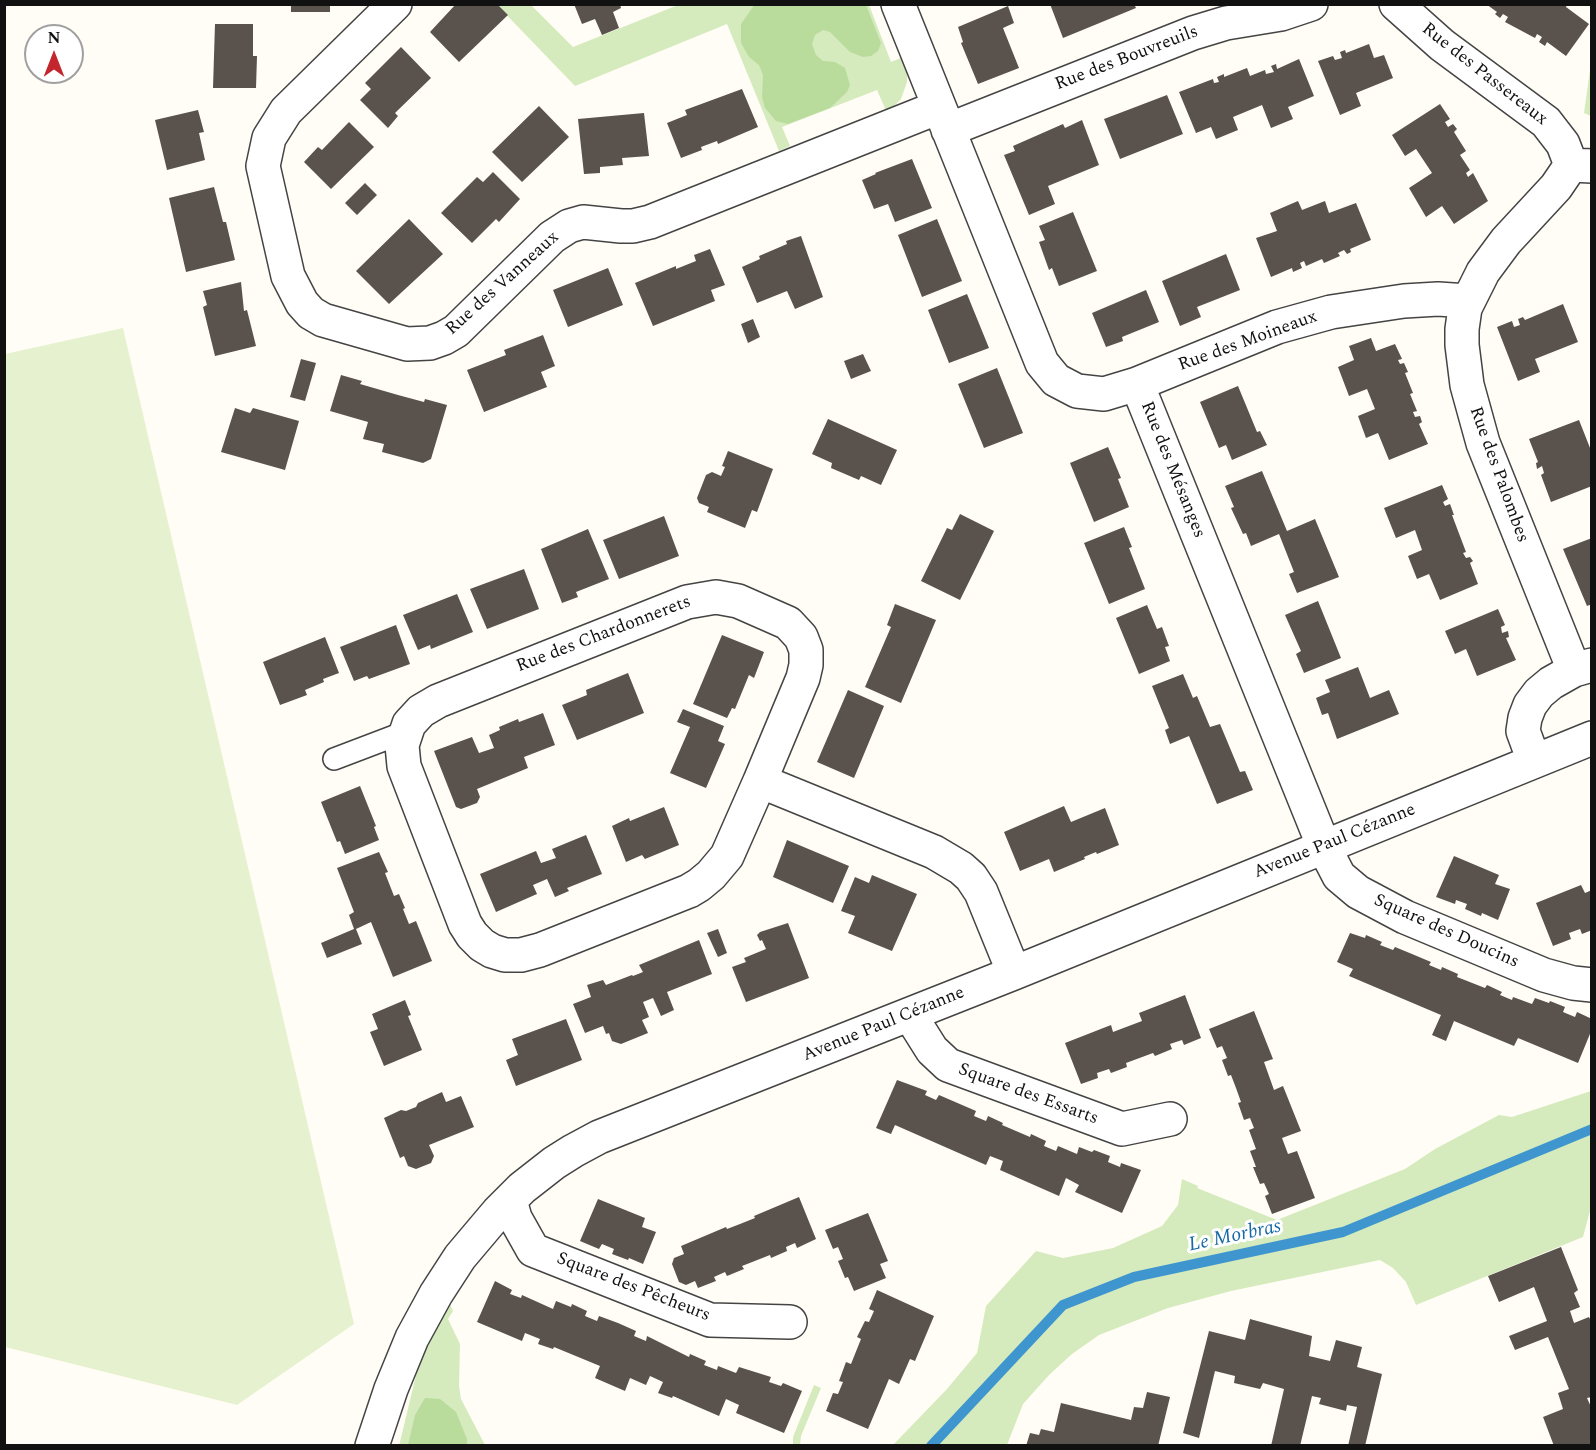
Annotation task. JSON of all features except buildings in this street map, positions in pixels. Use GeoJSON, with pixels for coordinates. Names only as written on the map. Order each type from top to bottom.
{"type":"FeatureCollection","features":[{"type":"Feature","properties":{"kind":"street","name":"Rue des Vanneaux"},"geometry":{"type":"LineString","coordinates":[[395,4],[286,111],[269,138],[263,166],[288,277],[302,303],[311,313],[323,320],[407,344],[430,343],[456,331],[552,237],[568,226],[583,222],[621,226],[650,222],[943,118]]}},
{"type":"Feature","properties":{"kind":"street","name":"Rue des Mésanges"},"geometry":{"type":"LineString","coordinates":[[898,4],[1034,346],[1046,370],[1066,387],[1088,394],[1114,392],[1137,384],[1324,846]]}},
{"type":"Feature","properties":{"kind":"street","name":"Rue des Bouvreuils"},"geometry":{"type":"LineString","coordinates":[[943,118],[1184,36],[1226,23],[1281,14],[1311,4]]}},
{"type":"Feature","properties":{"kind":"street","name":"Rue des Passereaux"},"geometry":{"type":"LineString","coordinates":[[1396,4],[1442,45],[1545,120],[1581,165]]}},
{"type":"Feature","properties":{"kind":"street","name":"Rue des Palombes"},"geometry":{"type":"LineString","coordinates":[[1534,761],[1523,731],[1526,711],[1545,688],[1583,667],[1487,453],[1474,415],[1466,377],[1462,322],[1468,302],[1480,278],[1498,250],[1548,196],[1581,165]]}},
{"type":"Feature","properties":{"kind":"street","name":"Rue des Moineaux"},"geometry":{"type":"LineString","coordinates":[[1137,384],[1277,327],[1331,312],[1438,299],[1468,302]]}},
{"type":"Feature","properties":{"kind":"street","name":"Rue des Chardonnerets"},"geometry":{"type":"LineString","coordinates":[[706,597],[728,598],[788,623],[801,637],[806,650],[803,678],[760,781],[727,856],[699,885],[540,950],[521,955],[505,955],[482,945],[464,922],[404,766],[401,750],[409,724],[419,713],[438,701],[687,602],[706,597]]}},
{"type":"Feature","properties":{"kind":"street","name":"Avenue Paul Cézanne"},"geometry":{"type":"LineString","coordinates":[[372,1446],[401,1362],[424,1315],[460,1257],[510,1200],[554,1163],[594,1140],[910,1015],[1592,738]]}},
{"type":"Feature","properties":{"kind":"street","name":"Avenue Paul Cézanne"},"geometry":{"type":"LineString","coordinates":[[1534,761],[1592,751]]}},
{"type":"Feature","properties":{"kind":"street"},"geometry":{"type":"LineString","coordinates":[[760,781],[934,852],[961,868],[974,880],[981,892],[1014,973]]}},
{"type":"Feature","properties":{"kind":"street","name":"Square des Doucins"},"geometry":{"type":"LineString","coordinates":[[1324,846],[1333,867],[1347,884],[1389,909],[1536,972],[1560,980],[1592,985]]}},
{"type":"Feature","properties":{"kind":"street","name":"Square des Essarts"},"geometry":{"type":"LineString","coordinates":[[910,1015],[932,1050],[948,1065],[1122,1129],[1170,1119]]}},
{"type":"Feature","properties":{"kind":"street","name":"Square des Pêcheurs"},"geometry":{"type":"LineString","coordinates":[[510,1200],[515,1218],[533,1250],[710,1320],[790,1322]]}},
{"type":"Feature","properties":{"kind":"lane","name":"Rue des Chardonnerets"},"geometry":{"type":"LineString","coordinates":[[334,759],[405,732]]}},
{"type":"Feature","properties":{"kind":"green space"},"geometry":{"type":"Polygon","coordinates":[[[755,4],[866,5],[881,43],[878,51],[871,56],[863,57],[850,52],[830,32],[823,30],[815,35],[812,44],[816,55],[823,61],[835,62],[845,68],[850,85],[847,92],[830,108],[788,124],[776,121],[765,108],[762,97],[763,75],[759,65],[749,57],[741,43],[741,24],[755,4]]]}},
{"type":"Feature","properties":{"kind":"green space"},"geometry":{"type":"Polygon","coordinates":[[[497,5],[531,5],[573,47],[678,5],[869,5],[891,62],[903,57],[907,67],[907,82],[901,99],[887,113],[877,90],[782,127],[790,146],[779,151],[727,24],[575,86],[497,5]]]}},
{"type":"Feature","properties":{"kind":"green space"},"geometry":{"type":"Polygon","coordinates":[[[1591,63],[1591,116],[1584,113],[1591,63]]]}},
{"type":"Feature","properties":{"kind":"green space"},"geometry":{"type":"Polygon","coordinates":[[[123,328],[354,1324],[237,1405],[5,1347],[5,354],[123,328]]]}},
{"type":"Feature","properties":{"kind":"green space"},"geometry":{"type":"Polygon","coordinates":[[[1591,1091],[1591,1207],[1583,1237],[1416,1305],[1406,1282],[1393,1268],[1380,1260],[1231,1291],[1168,1308],[1099,1335],[1072,1354],[1023,1404],[1007,1445],[893,1445],[947,1389],[977,1353],[986,1306],[1036,1251],[1063,1258],[1113,1248],[1162,1226],[1178,1205],[1182,1179],[1198,1186],[1197,1188],[1277,1220],[1405,1169],[1435,1149],[1499,1115],[1512,1117],[1591,1091]]]}},
{"type":"Feature","properties":{"kind":"green space"},"geometry":{"type":"Polygon","coordinates":[[[449,1302],[453,1311],[448,1319],[460,1344],[461,1399],[485,1445],[399,1446],[418,1367],[449,1302]]]}},
{"type":"Feature","properties":{"kind":"green space"},"geometry":{"type":"Polygon","coordinates":[[[814,1385],[821,1388],[801,1436],[800,1445],[793,1445],[793,1437],[814,1385]]]}},
{"type":"Feature","properties":{"kind":"green space"},"geometry":{"type":"Polygon","coordinates":[[[425,1398],[440,1399],[456,1412],[467,1439],[467,1445],[408,1445],[415,1415],[425,1398]]]}},
{"type":"Feature","properties":{"kind":"waterway","name":"Le Morbras"},"geometry":{"type":"LineString","coordinates":[[931,1446],[1063,1305],[1134,1277],[1343,1232],[1592,1129]]}}]}
